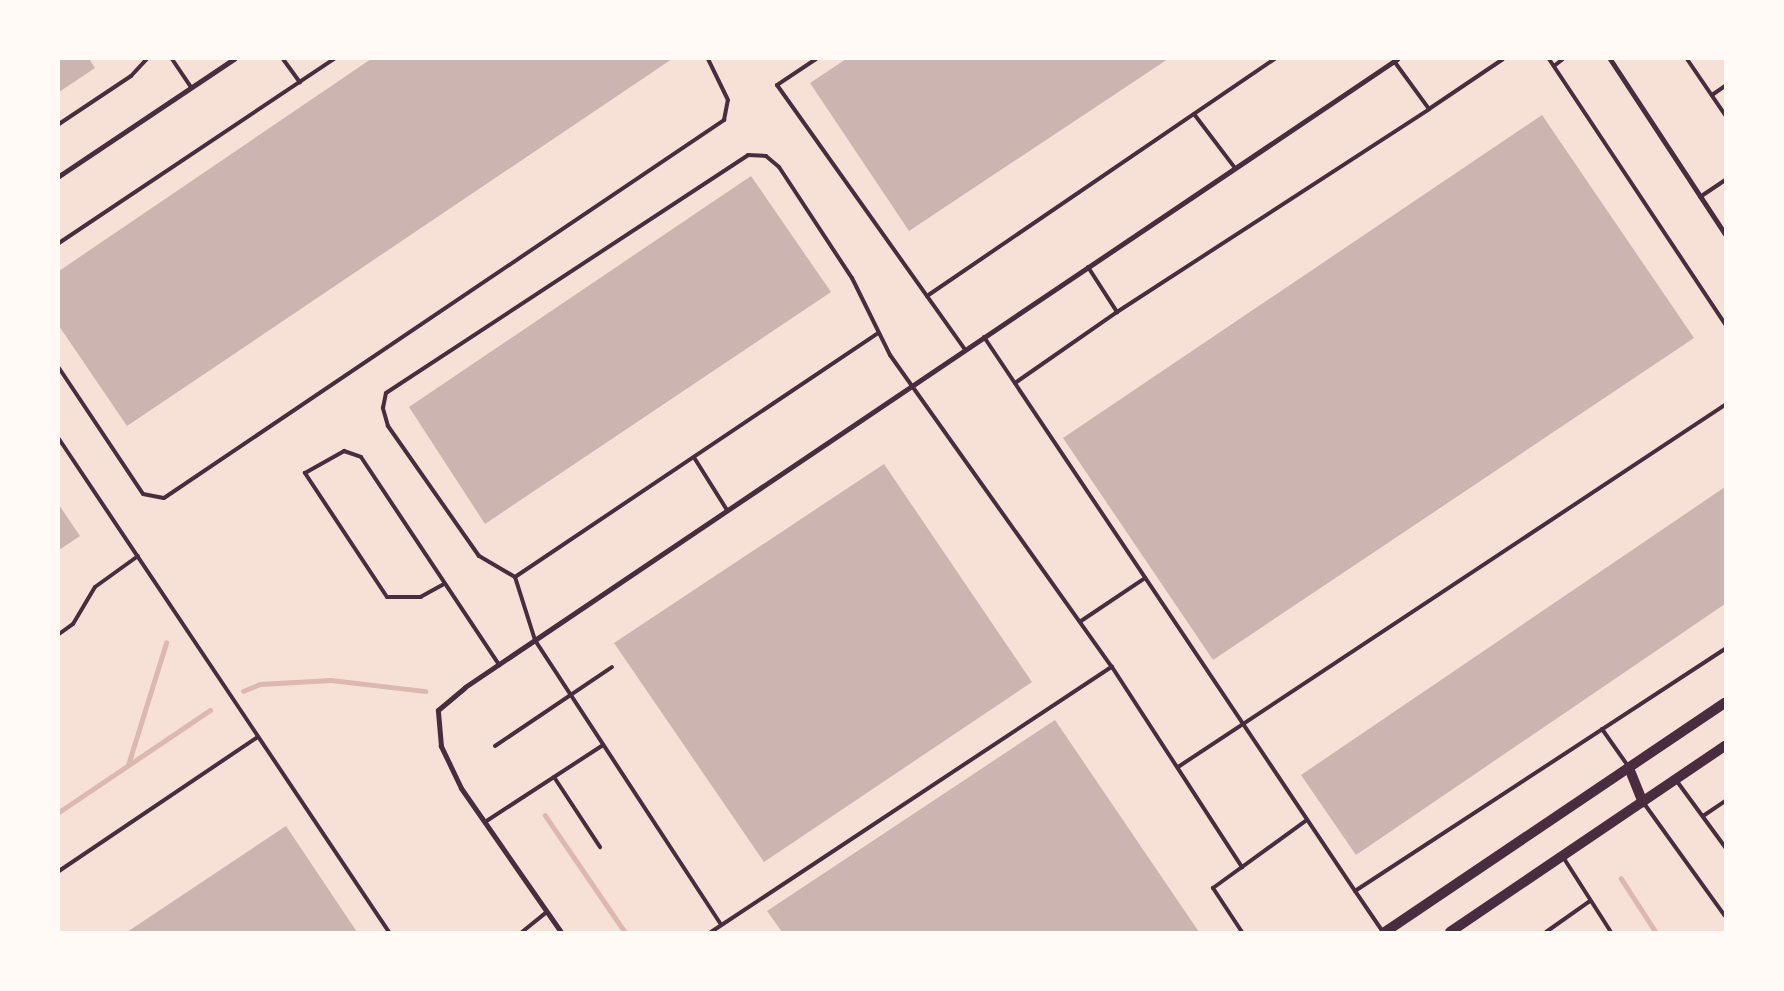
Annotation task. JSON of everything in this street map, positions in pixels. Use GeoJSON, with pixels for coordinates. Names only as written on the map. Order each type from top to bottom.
{"type":"FeatureCollection","features":[{"type":"Feature","properties":{"kind":"main road"},"geometry":{"type":"LineString","coordinates":[[1384,932],[1725,703]]}},
{"type":"Feature","properties":{"kind":"main road"},"geometry":{"type":"LineString","coordinates":[[1450,932],[1725,746]]}},
{"type":"Feature","properties":{"kind":"main road"},"geometry":{"type":"LineString","coordinates":[[1629,768],[1643,802]]}},
{"type":"Feature","properties":{"kind":"street"},"geometry":{"type":"LineString","coordinates":[[59,176],[234,59]]}},
{"type":"Feature","properties":{"kind":"street"},"geometry":{"type":"LineString","coordinates":[[1610,59],[1725,234]]}},
{"type":"Feature","properties":{"kind":"street"},"geometry":{"type":"LineString","coordinates":[[561,932],[461,788],[441,746],[438,710],[535,640],[1395,60]]}},
{"type":"Feature","properties":{"kind":"lane"},"geometry":{"type":"LineString","coordinates":[[59,124],[131,76],[147,59]]}},
{"type":"Feature","properties":{"kind":"lane"},"geometry":{"type":"LineString","coordinates":[[172,59],[191,87]]}},
{"type":"Feature","properties":{"kind":"lane"},"geometry":{"type":"LineString","coordinates":[[283,59],[300,82]]}},
{"type":"Feature","properties":{"kind":"lane"},"geometry":{"type":"LineString","coordinates":[[59,243],[334,59]]}},
{"type":"Feature","properties":{"kind":"lane"},"geometry":{"type":"LineString","coordinates":[[59,368],[143,494],[164,498],[724,120],[728,100],[708,59]]}},
{"type":"Feature","properties":{"kind":"lane"},"geometry":{"type":"LineString","coordinates":[[816,59],[777,85],[965,350]]}},
{"type":"Feature","properties":{"kind":"lane"},"geometry":{"type":"LineString","coordinates":[[927,296],[1275,59]]}},
{"type":"Feature","properties":{"kind":"lane"},"geometry":{"type":"LineString","coordinates":[[1015,383],[1117,312],[1430,109],[1503,59]]}},
{"type":"Feature","properties":{"kind":"lane"},"geometry":{"type":"LineString","coordinates":[[1550,59],[1725,324]]}},
{"type":"Feature","properties":{"kind":"lane"},"geometry":{"type":"LineString","coordinates":[[1554,66],[1564,59]]}},
{"type":"Feature","properties":{"kind":"lane"},"geometry":{"type":"LineString","coordinates":[[1688,59],[1725,115]]}},
{"type":"Feature","properties":{"kind":"lane"},"geometry":{"type":"LineString","coordinates":[[1395,60],[1430,109]]}},
{"type":"Feature","properties":{"kind":"lane"},"geometry":{"type":"LineString","coordinates":[[1712,95],[1725,86]]}},
{"type":"Feature","properties":{"kind":"lane"},"geometry":{"type":"LineString","coordinates":[[1194,114],[1235,168]]}},
{"type":"Feature","properties":{"kind":"lane"},"geometry":{"type":"LineString","coordinates":[[720,923],[535,640],[515,577],[479,556],[388,426],[382,408],[386,393],[748,155],[766,156],[779,167],[852,278],[877,334],[1112,666],[1242,867]]}},
{"type":"Feature","properties":{"kind":"lane"},"geometry":{"type":"LineString","coordinates":[[1700,197],[1725,180]]}},
{"type":"Feature","properties":{"kind":"lane"},"geometry":{"type":"LineString","coordinates":[[1088,267],[1117,312]]}},
{"type":"Feature","properties":{"kind":"lane"},"geometry":{"type":"LineString","coordinates":[[515,577],[694,459],[877,334]]}},
{"type":"Feature","properties":{"kind":"lane"},"geometry":{"type":"LineString","coordinates":[[984,337],[1384,932]]}},
{"type":"Feature","properties":{"kind":"lane"},"geometry":{"type":"LineString","coordinates":[[1178,767],[1725,405]]}},
{"type":"Feature","properties":{"kind":"lane"},"geometry":{"type":"LineString","coordinates":[[59,439],[389,932]]}},
{"type":"Feature","properties":{"kind":"lane"},"geometry":{"type":"LineString","coordinates":[[444,584],[421,597],[388,597],[305,474],[344,451],[361,457],[499,665]]}},
{"type":"Feature","properties":{"kind":"lane"},"geometry":{"type":"LineString","coordinates":[[694,459],[727,510]]}},
{"type":"Feature","properties":{"kind":"lane"},"geometry":{"type":"LineString","coordinates":[[59,634],[73,624],[95,587],[138,556]]}},
{"type":"Feature","properties":{"kind":"lane"},"geometry":{"type":"LineString","coordinates":[[1081,621],[1145,578]]}},
{"type":"Feature","properties":{"kind":"lane"},"geometry":{"type":"LineString","coordinates":[[1355,891],[1725,649]]}},
{"type":"Feature","properties":{"kind":"lane"},"geometry":{"type":"LineString","coordinates":[[711,932],[720,923],[1112,666]]}},
{"type":"Feature","properties":{"kind":"lane"},"geometry":{"type":"LineString","coordinates":[[495,746],[612,667]]}},
{"type":"Feature","properties":{"kind":"lane"},"geometry":{"type":"LineString","coordinates":[[1602,729],[1629,768]]}},
{"type":"Feature","properties":{"kind":"lane"},"geometry":{"type":"LineString","coordinates":[[59,872],[258,737]]}},
{"type":"Feature","properties":{"kind":"lane"},"geometry":{"type":"LineString","coordinates":[[485,822],[603,744]]}},
{"type":"Feature","properties":{"kind":"lane"},"geometry":{"type":"LineString","coordinates":[[554,777],[600,847]]}},
{"type":"Feature","properties":{"kind":"lane"},"geometry":{"type":"LineString","coordinates":[[1676,780],[1725,847]]}},
{"type":"Feature","properties":{"kind":"lane"},"geometry":{"type":"LineString","coordinates":[[1703,816],[1725,801]]}},
{"type":"Feature","properties":{"kind":"lane"},"geometry":{"type":"LineString","coordinates":[[1643,802],[1725,916]]}},
{"type":"Feature","properties":{"kind":"lane"},"geometry":{"type":"LineString","coordinates":[[1242,932],[1213,888],[1307,820]]}},
{"type":"Feature","properties":{"kind":"lane"},"geometry":{"type":"LineString","coordinates":[[1563,857],[1611,932]]}},
{"type":"Feature","properties":{"kind":"lane"},"geometry":{"type":"LineString","coordinates":[[1546,932],[1590,901]]}},
{"type":"Feature","properties":{"kind":"lane"},"geometry":{"type":"LineString","coordinates":[[522,932],[547,912]]}},
{"type":"Feature","properties":{"kind":"building"},"geometry":{"type":"Polygon","coordinates":[[[59,59],[89,59],[95,68],[59,92],[59,59]]]}},
{"type":"Feature","properties":{"kind":"building"},"geometry":{"type":"Polygon","coordinates":[[[371,59],[672,59],[127,426],[59,326],[59,271],[371,59]]]}},
{"type":"Feature","properties":{"kind":"building"},"geometry":{"type":"Polygon","coordinates":[[[846,59],[1168,59],[909,231],[810,83],[846,59]]]}},
{"type":"Feature","properties":{"kind":"building"},"geometry":{"type":"Polygon","coordinates":[[[1542,115],[1694,338],[1213,660],[1063,438],[1542,115]]]}},
{"type":"Feature","properties":{"kind":"building"},"geometry":{"type":"Polygon","coordinates":[[[751,176],[831,292],[485,524],[409,407],[751,176]]]}},
{"type":"Feature","properties":{"kind":"building"},"geometry":{"type":"Polygon","coordinates":[[[884,464],[1032,682],[764,862],[614,643],[884,464]]]}},
{"type":"Feature","properties":{"kind":"building"},"geometry":{"type":"Polygon","coordinates":[[[1725,487],[1725,604],[1356,855],[1301,775],[1725,487]]]}},
{"type":"Feature","properties":{"kind":"building"},"geometry":{"type":"Polygon","coordinates":[[[59,505],[80,536],[59,550],[59,505]]]}},
{"type":"Feature","properties":{"kind":"building"},"geometry":{"type":"Polygon","coordinates":[[[1055,720],[1199,932],[782,932],[767,911],[1055,720]]]}},
{"type":"Feature","properties":{"kind":"building"},"geometry":{"type":"Polygon","coordinates":[[[286,826],[357,932],[127,932],[286,826]]]}},
{"type":"Feature","properties":{"kind":"waterway"},"geometry":{"type":"LineString","coordinates":[[128,765],[166,643]]}},
{"type":"Feature","properties":{"kind":"waterway"},"geometry":{"type":"LineString","coordinates":[[243,691],[260,684],[331,680],[425,691]]}},
{"type":"Feature","properties":{"kind":"waterway"},"geometry":{"type":"LineString","coordinates":[[59,812],[210,710]]}},
{"type":"Feature","properties":{"kind":"waterway"},"geometry":{"type":"LineString","coordinates":[[545,815],[625,932]]}},
{"type":"Feature","properties":{"kind":"waterway"},"geometry":{"type":"LineString","coordinates":[[1621,878],[1656,932]]}}]}
